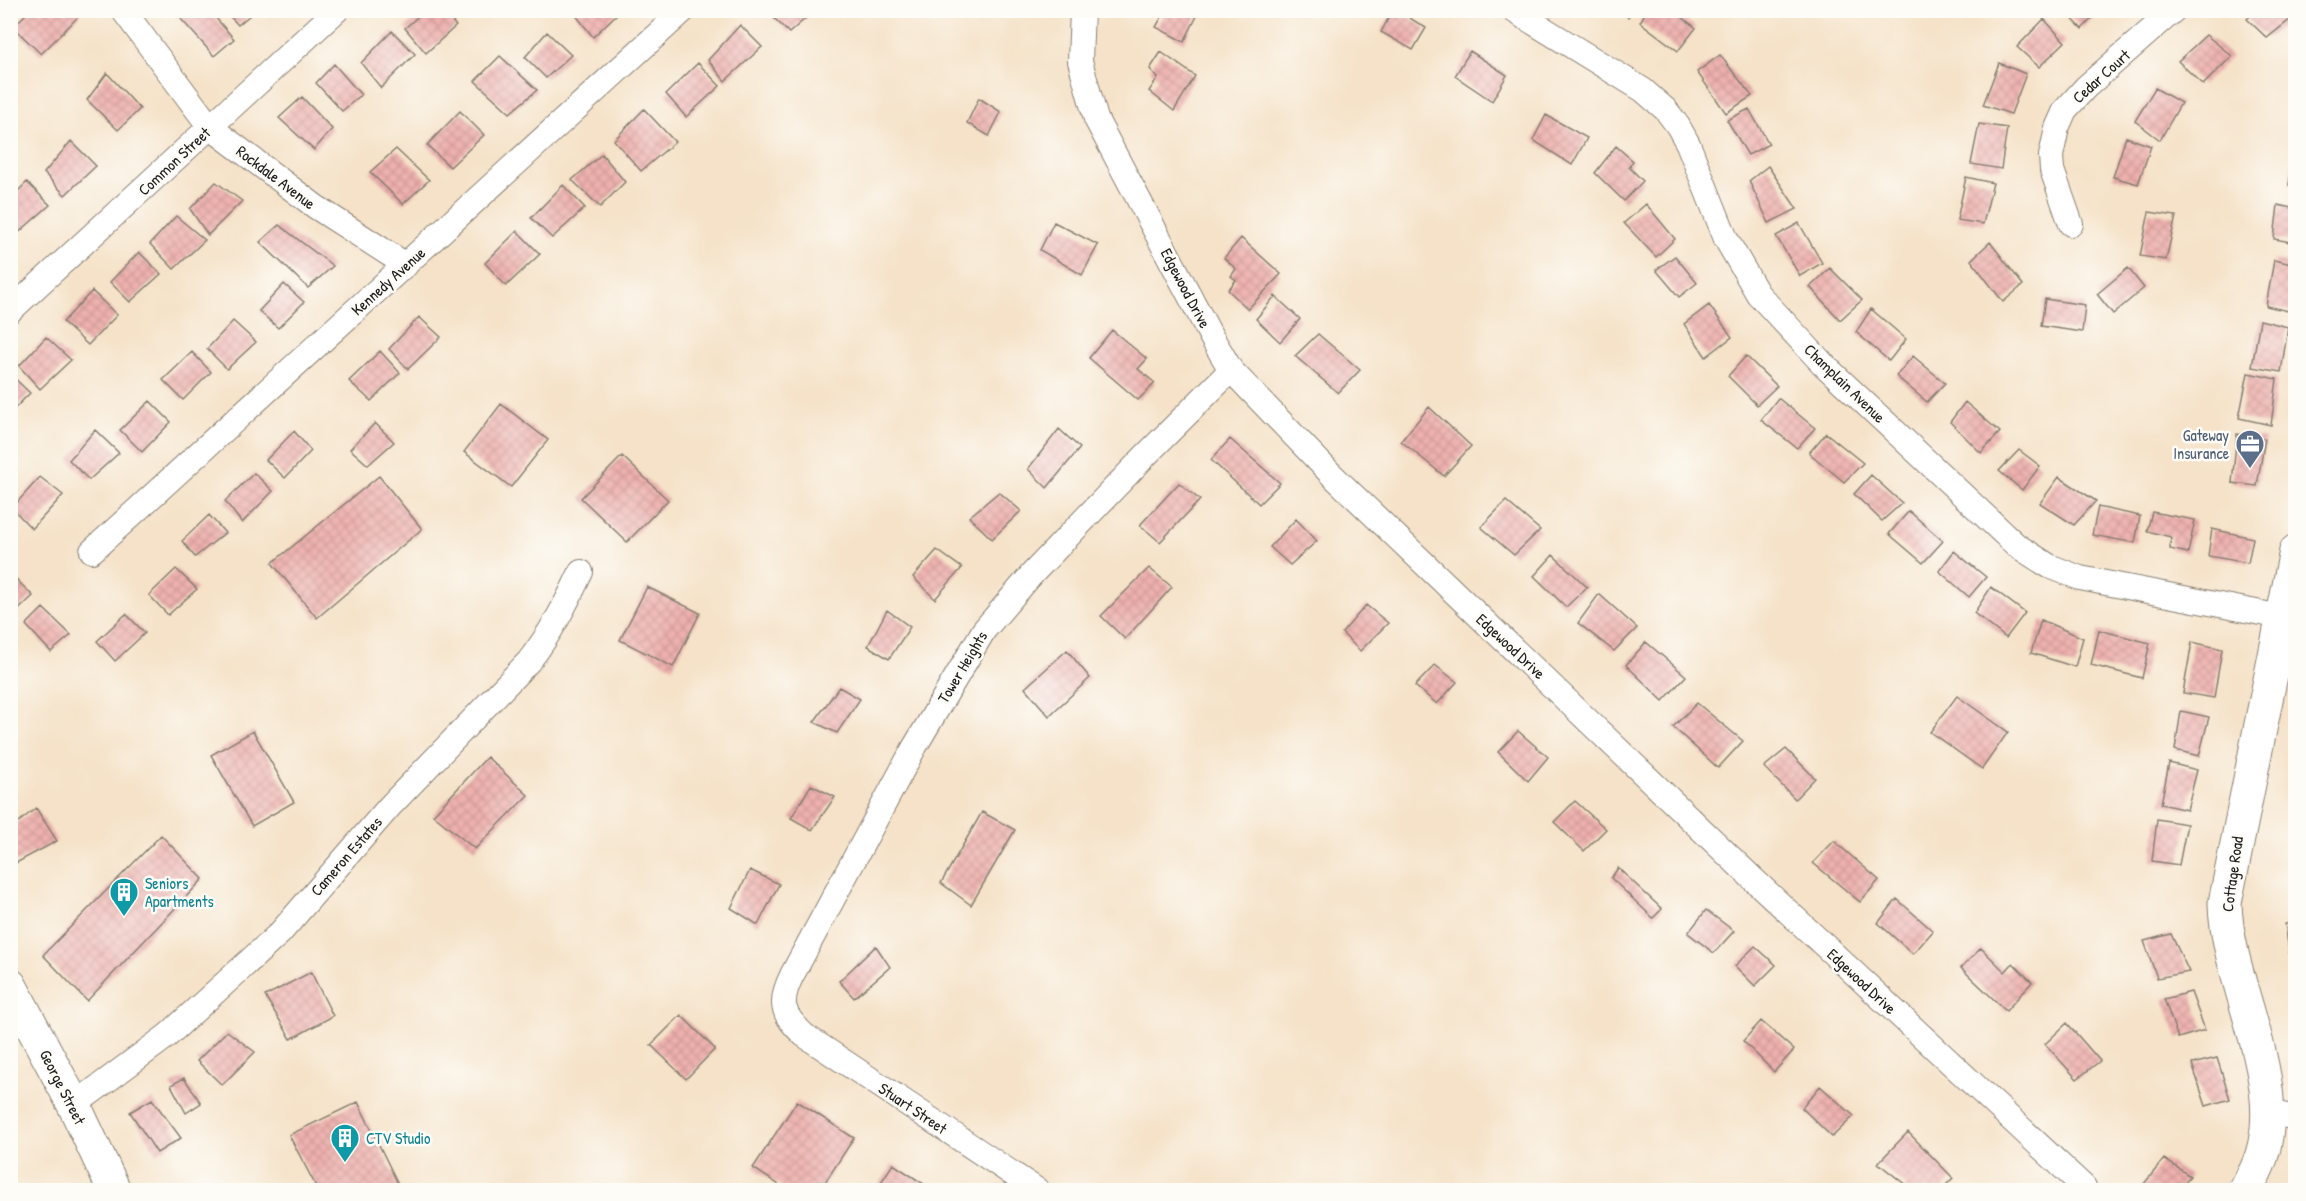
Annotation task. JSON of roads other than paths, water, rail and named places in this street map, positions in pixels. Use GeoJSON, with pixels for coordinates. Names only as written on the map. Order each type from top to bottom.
{"type":"FeatureCollection","features":[{"type":"Feature","properties":{"kind":"street","name":"Rockdale Avenue"},"geometry":{"type":"LineString","coordinates":[[123,10],[210,127],[316,207],[406,265]]}},
{"type":"Feature","properties":{"kind":"street","name":"Common Street"},"geometry":{"type":"LineString","coordinates":[[10,311],[337,10]]}},
{"type":"Feature","properties":{"kind":"street","name":"Kennedy Avenue"},"geometry":{"type":"LineString","coordinates":[[92,551],[684,10]]}},
{"type":"Feature","properties":{"kind":"street","name":"Edgewood Drive"},"geometry":{"type":"LineString","coordinates":[[1082,10],[1080,61],[1096,119],[1231,370],[1331,474],[1753,879],[2084,1187]]}},
{"type":"Feature","properties":{"kind":"street","name":"Champlain Avenue"},"geometry":{"type":"LineString","coordinates":[[1513,10],[1642,90],[1666,110],[1688,144],[1726,239],[1758,294],[1822,363],[2016,545],[2049,566],[2073,576],[2282,617]]}},
{"type":"Feature","properties":{"kind":"street","name":"Cedar Court"},"geometry":{"type":"LineString","coordinates":[[2071,224],[2052,170],[2051,156],[2057,128],[2065,110],[2086,87],[2174,10]]}},
{"type":"Feature","properties":{"kind":"street","name":"Tower Heights"},"geometry":{"type":"LineString","coordinates":[[791,1022],[783,1004],[788,983],[914,748],[984,630],[1057,548],[1231,370]]}},
{"type":"Feature","properties":{"kind":"street","name":"Cottage Road"},"geometry":{"type":"LineString","coordinates":[[2244,1191],[2283,1115],[2258,1046],[2228,941],[2225,903],[2295,551]]}},
{"type":"Feature","properties":{"kind":"street","name":"Cameron Estates"},"geometry":{"type":"LineString","coordinates":[[74,1105],[167,1036],[279,933],[390,806],[529,661],[546,640],[560,617],[580,572]]}},
{"type":"Feature","properties":{"kind":"street","name":"George Street"},"geometry":{"type":"LineString","coordinates":[[10,985],[74,1105],[114,1191]]}},
{"type":"Feature","properties":{"kind":"street","name":"Stuart Street"},"geometry":{"type":"LineString","coordinates":[[791,1022],[804,1035],[1037,1191]]}},
{"type":"Feature","properties":{"kind":"place","name":"Gateway Insurance"},"geometry":{"type":"Point","coordinates":[2250,470]}},
{"type":"Feature","properties":{"kind":"place","name":"Seniors Apartments"},"geometry":{"type":"Point","coordinates":[124,918]}},
{"type":"Feature","properties":{"kind":"place","name":"CTV Studio"},"geometry":{"type":"Point","coordinates":[345,1164]}}]}
